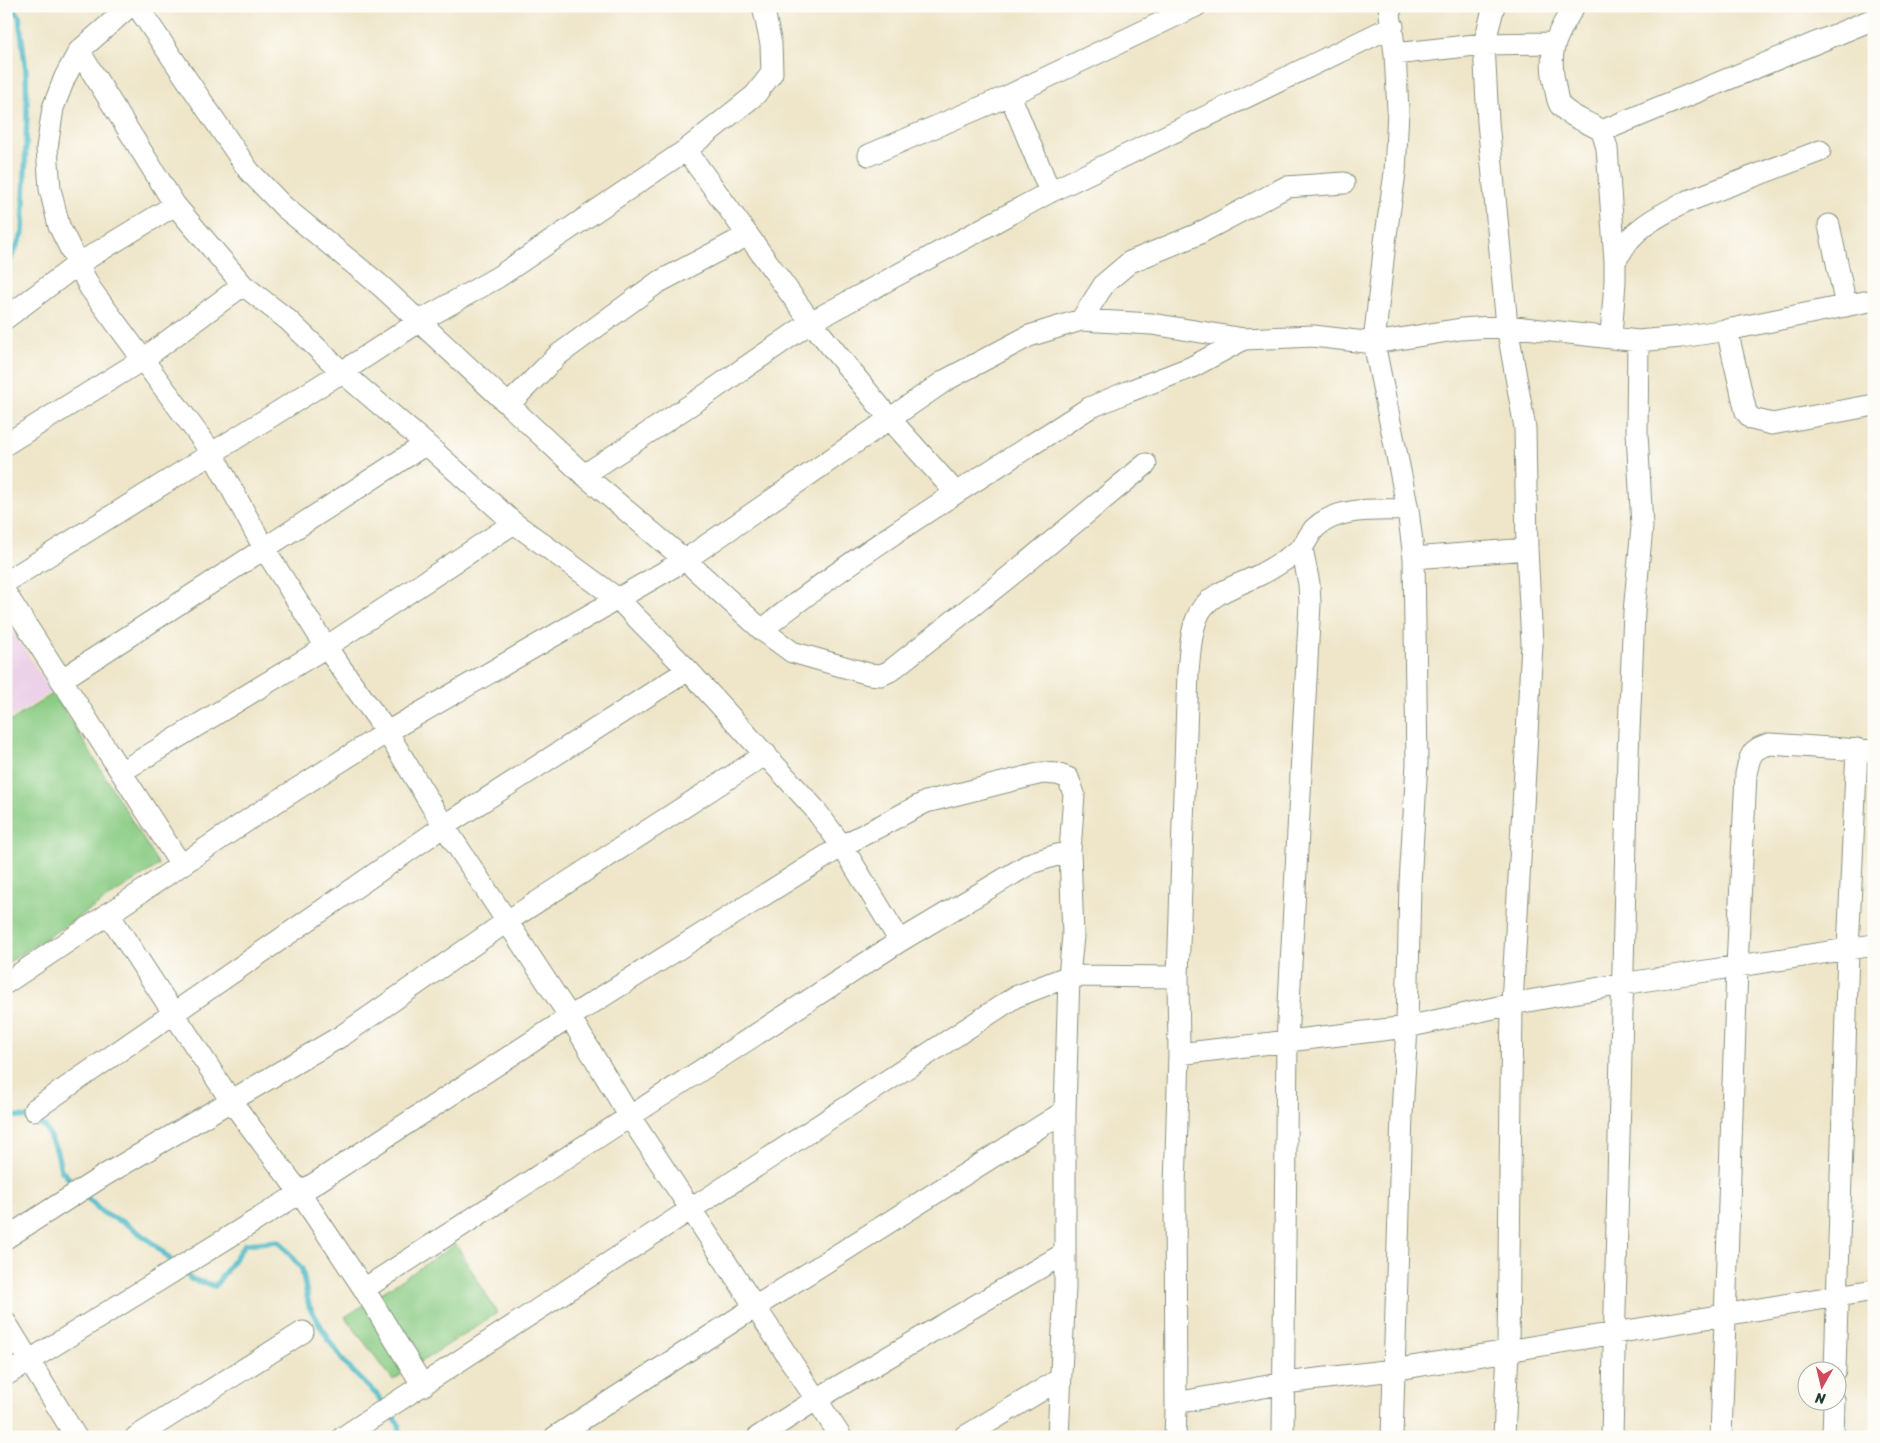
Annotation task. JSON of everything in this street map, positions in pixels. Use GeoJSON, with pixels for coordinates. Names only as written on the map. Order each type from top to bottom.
{"type":"FeatureCollection","features":[{"type":"Feature","properties":{"kind":"street"},"geometry":{"type":"LineString","coordinates":[[130,6],[79,52],[65,77],[53,108],[47,148],[50,189],[59,226],[90,288],[212,452],[264,548],[326,647],[388,732],[444,826],[570,1016],[630,1117],[841,1437]]}},
{"type":"Feature","properties":{"kind":"street"},"geometry":{"type":"LineString","coordinates":[[137,6],[249,171],[284,207],[381,286],[584,475],[685,560],[762,630],[792,652],[869,674],[881,675],[890,671],[1146,464]]}},
{"type":"Feature","properties":{"kind":"street"},"geometry":{"type":"LineString","coordinates":[[6,582],[342,372],[420,321],[498,278],[686,150],[755,95],[772,72],[771,44],[763,6]]}},
{"type":"Feature","properties":{"kind":"street"},"geometry":{"type":"LineString","coordinates":[[869,155],[1010,95],[1196,6]]}},
{"type":"Feature","properties":{"kind":"street"},"geometry":{"type":"LineString","coordinates":[[1494,6],[1484,44],[1488,122],[1507,326],[1525,428],[1527,549],[1532,644],[1512,1004],[1508,1350],[1504,1437]]}},
{"type":"Feature","properties":{"kind":"street"},"geometry":{"type":"LineString","coordinates":[[1574,6],[1554,43],[1552,72],[1559,104],[1573,116],[1590,123],[1602,131],[1607,148],[1615,261],[1611,337]]}},
{"type":"Feature","properties":{"kind":"street"},"geometry":{"type":"LineString","coordinates":[[584,475],[702,398],[811,322],[1050,192],[1391,16],[1398,110],[1396,173],[1385,242],[1374,342],[1408,510],[1414,558],[1417,763],[1410,884],[1407,1027],[1402,1114],[1392,1437]]}},
{"type":"Feature","properties":{"kind":"street"},"geometry":{"type":"LineString","coordinates":[[1602,131],[1869,22]]}},
{"type":"Feature","properties":{"kind":"street"},"geometry":{"type":"LineString","coordinates":[[1395,54],[1484,44],[1554,43]]}},
{"type":"Feature","properties":{"kind":"street"},"geometry":{"type":"LineString","coordinates":[[79,52],[175,205],[243,285],[288,320],[342,372],[514,523],[618,599],[688,670],[814,808],[842,846],[900,942]]}},
{"type":"Feature","properties":{"kind":"street"},"geometry":{"type":"LineString","coordinates":[[1010,95],[1050,192]]}},
{"type":"Feature","properties":{"kind":"street"},"geometry":{"type":"LineString","coordinates":[[686,150],[811,322],[889,418],[956,493]]}},
{"type":"Feature","properties":{"kind":"street"},"geometry":{"type":"LineString","coordinates":[[1615,261],[1631,238],[1663,213],[1683,203],[1820,151]]}},
{"type":"Feature","properties":{"kind":"street"},"geometry":{"type":"LineString","coordinates":[[1081,320],[1105,283],[1130,262],[1196,235],[1286,187],[1344,182]]}},
{"type":"Feature","properties":{"kind":"street"},"geometry":{"type":"LineString","coordinates":[[6,318],[78,264],[175,205]]}},
{"type":"Feature","properties":{"kind":"street"},"geometry":{"type":"LineString","coordinates":[[1829,224],[1846,306]]}},
{"type":"Feature","properties":{"kind":"street"},"geometry":{"type":"LineString","coordinates":[[509,404],[558,355],[657,283],[748,235]]}},
{"type":"Feature","properties":{"kind":"street"},"geometry":{"type":"LineString","coordinates":[[6,444],[142,360],[243,285]]}},
{"type":"Feature","properties":{"kind":"street"},"geometry":{"type":"LineString","coordinates":[[6,983],[254,816],[388,732],[685,560],[946,380],[1029,336],[1081,320],[1152,324],[1244,339],[1312,336],[1374,342],[1461,328],[1507,326],[1638,341],[1727,330],[1874,300]]}},
{"type":"Feature","properties":{"kind":"street"},"geometry":{"type":"LineString","coordinates":[[1727,330],[1746,412],[1752,419],[1772,424],[1874,404]]}},
{"type":"Feature","properties":{"kind":"street"},"geometry":{"type":"LineString","coordinates":[[762,630],[798,601],[846,567],[956,493],[1089,408],[1192,367],[1244,339]]}},
{"type":"Feature","properties":{"kind":"street"},"geometry":{"type":"LineString","coordinates":[[1612,1437],[1622,984],[1634,612],[1642,527],[1637,432],[1638,341]]}},
{"type":"Feature","properties":{"kind":"street"},"geometry":{"type":"LineString","coordinates":[[62,680],[426,444]]}},
{"type":"Feature","properties":{"kind":"street"},"geometry":{"type":"LineString","coordinates":[[1175,1437],[1175,1187],[1179,1054],[1178,977],[1188,671],[1192,635],[1197,616],[1207,603],[1220,593],[1276,566],[1302,548],[1315,528],[1335,516],[1369,510],[1408,510]]}},
{"type":"Feature","properties":{"kind":"street"},"geometry":{"type":"LineString","coordinates":[[121,772],[326,647],[514,523]]}},
{"type":"Feature","properties":{"kind":"street"},"geometry":{"type":"LineString","coordinates":[[1283,1437],[1287,1041],[1310,603],[1309,584],[1302,548]]}},
{"type":"Feature","properties":{"kind":"street"},"geometry":{"type":"LineString","coordinates":[[1414,558],[1527,549]]}},
{"type":"Feature","properties":{"kind":"street"},"geometry":{"type":"LineString","coordinates":[[6,594],[181,865]]}},
{"type":"Feature","properties":{"kind":"street"},"geometry":{"type":"LineString","coordinates":[[34,1110],[444,826],[688,670]]}},
{"type":"Feature","properties":{"kind":"street"},"geometry":{"type":"LineString","coordinates":[[1721,1437],[1736,967],[1746,774],[1750,757],[1758,747],[1770,744],[1865,750],[1848,950],[1835,1360]]}},
{"type":"Feature","properties":{"kind":"street"},"geometry":{"type":"LineString","coordinates":[[6,1238],[105,1175],[343,1035],[506,922],[766,754]]}},
{"type":"Feature","properties":{"kind":"street"},"geometry":{"type":"LineString","coordinates":[[6,1375],[300,1193],[570,1016],[842,846],[926,802],[1042,773],[1057,774],[1068,778],[1074,794],[1070,851],[1073,936],[1069,976],[1065,1111],[1065,1287],[1058,1437]]}},
{"type":"Feature","properties":{"kind":"street"},"geometry":{"type":"LineString","coordinates":[[364,1289],[900,942],[1031,863],[1070,851]]}},
{"type":"Feature","properties":{"kind":"street"},"geometry":{"type":"LineString","coordinates":[[108,913],[231,1101],[300,1193],[364,1289],[423,1386]]}},
{"type":"Feature","properties":{"kind":"street"},"geometry":{"type":"LineString","coordinates":[[1179,1054],[1407,1027],[1512,1004],[1622,984],[1874,945]]}},
{"type":"Feature","properties":{"kind":"street"},"geometry":{"type":"LineString","coordinates":[[343,1437],[1015,997],[1069,976],[1178,977]]}},
{"type":"Feature","properties":{"kind":"street"},"geometry":{"type":"LineString","coordinates":[[555,1437],[755,1307],[1065,1111]]}},
{"type":"Feature","properties":{"kind":"street"},"geometry":{"type":"LineString","coordinates":[[758,1437],[816,1399],[1065,1253]]}},
{"type":"Feature","properties":{"kind":"street"},"geometry":{"type":"LineString","coordinates":[[1176,1402],[1285,1383],[1393,1370],[1874,1290]]}},
{"type":"Feature","properties":{"kind":"street"},"geometry":{"type":"LineString","coordinates":[[6,1323],[30,1359],[76,1437]]}},
{"type":"Feature","properties":{"kind":"street"},"geometry":{"type":"LineString","coordinates":[[136,1437],[303,1332]]}},
{"type":"Feature","properties":{"kind":"street"},"geometry":{"type":"LineString","coordinates":[[964,1437],[1060,1379]]}},
{"type":"Feature","properties":{"kind":"street"},"geometry":{"type":"LineString","coordinates":[[1834,1410],[1834,1437]]}},
{"type":"Feature","properties":{"kind":"shaded area"},"geometry":{"type":"Polygon","coordinates":[[[6,621],[51,692],[6,721],[6,621]]]}},
{"type":"Feature","properties":{"kind":"green space"},"geometry":{"type":"Polygon","coordinates":[[[54,693],[159,865],[6,964],[6,724],[54,693]]]}},
{"type":"Feature","properties":{"kind":"green space"},"geometry":{"type":"Polygon","coordinates":[[[456,1244],[497,1313],[393,1380],[345,1317],[456,1244]]]}},
{"type":"Feature","properties":{"kind":"waterway"},"geometry":{"type":"LineString","coordinates":[[6,269],[23,233],[27,112],[26,71],[19,16],[12,6]]}},
{"type":"Feature","properties":{"kind":"waterway"},"geometry":{"type":"LineString","coordinates":[[6,1115],[29,1118],[45,1127],[57,1152],[61,1170],[77,1187]]}},
{"type":"Feature","properties":{"kind":"waterway"},"geometry":{"type":"LineString","coordinates":[[83,1194],[103,1213],[127,1224],[154,1244],[176,1265]]}},
{"type":"Feature","properties":{"kind":"waterway"},"geometry":{"type":"LineString","coordinates":[[183,1271],[191,1279],[215,1286],[245,1244],[279,1241],[302,1269],[309,1306],[330,1342],[348,1367],[377,1395],[384,1405]]}},
{"type":"Feature","properties":{"kind":"waterway"},"geometry":{"type":"LineString","coordinates":[[390,1412],[399,1425],[401,1437]]}}]}
